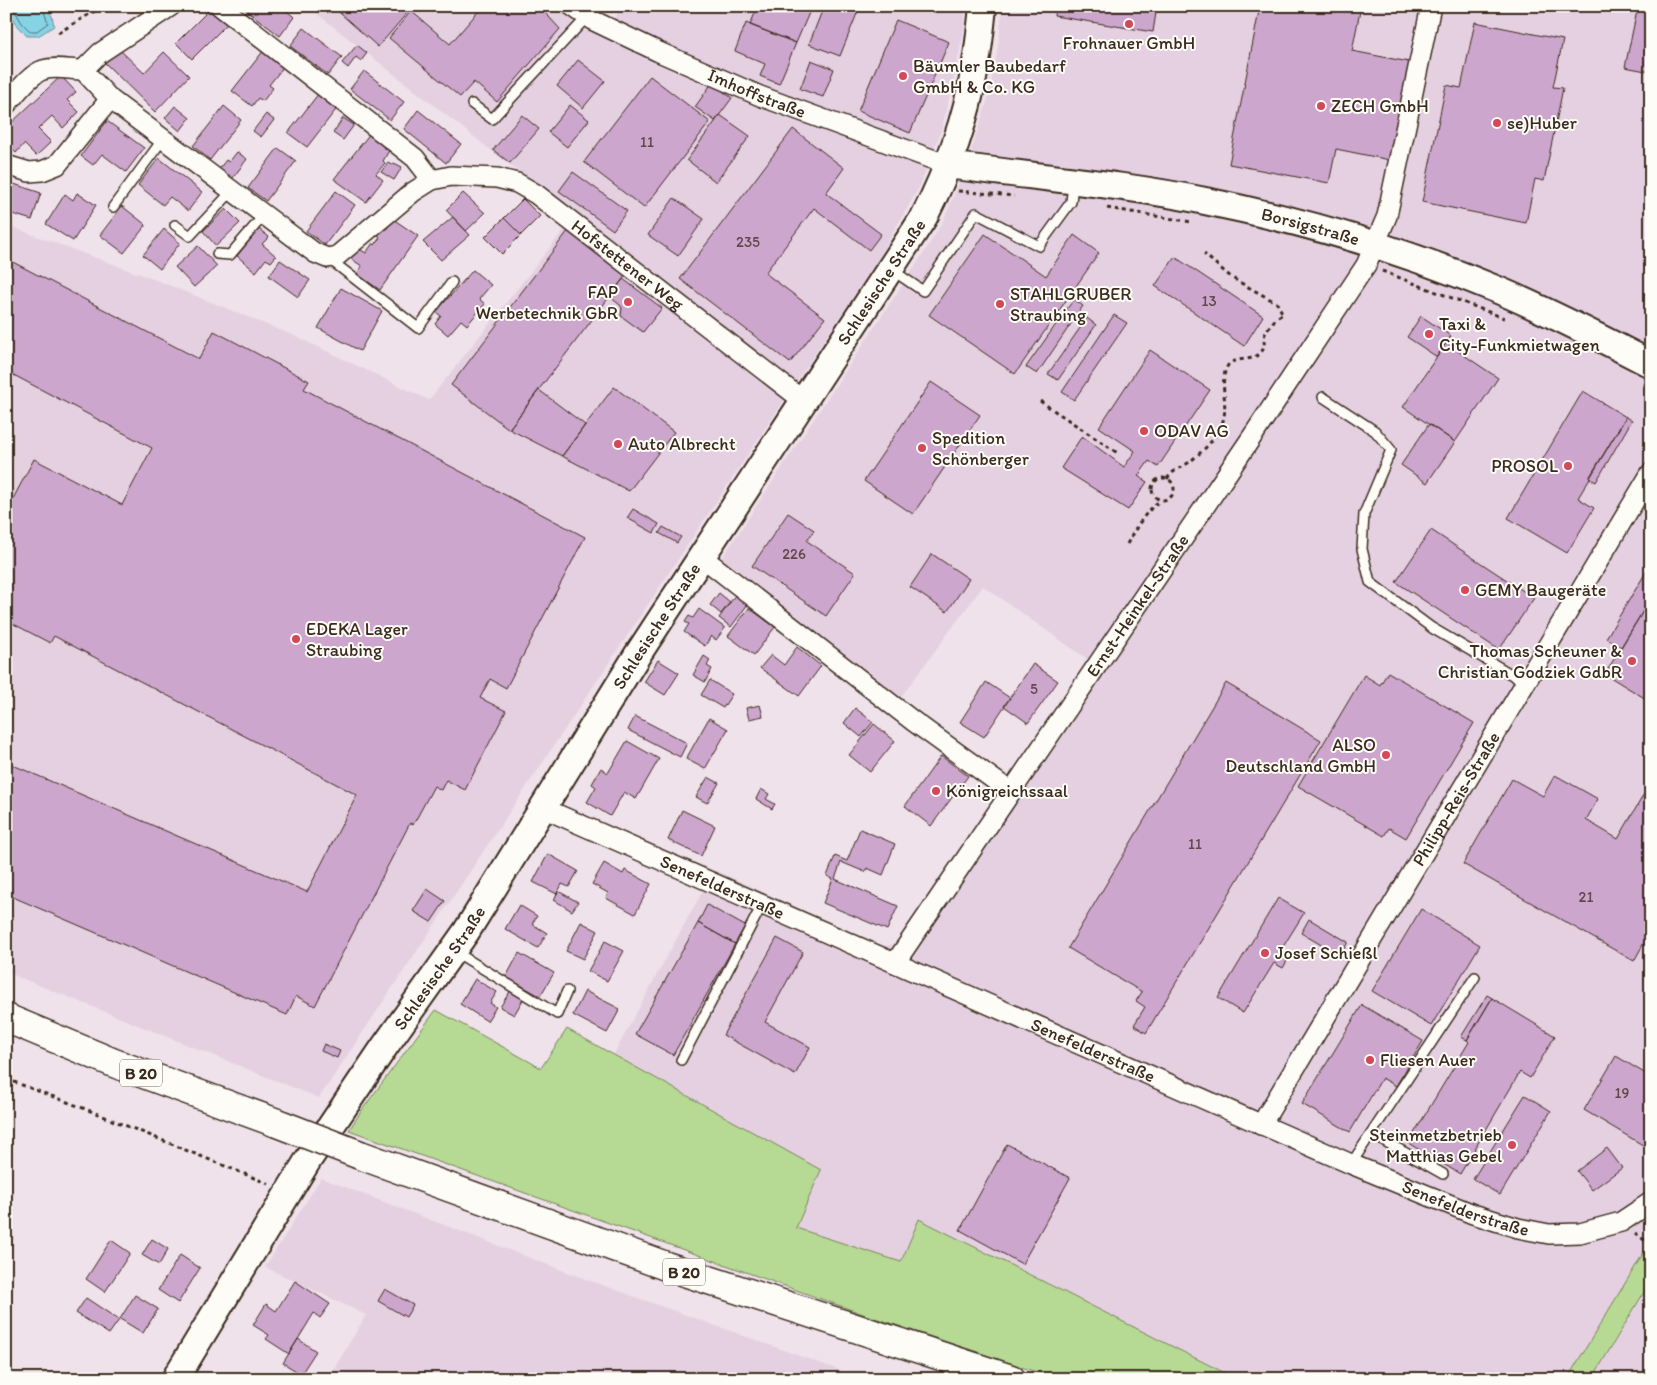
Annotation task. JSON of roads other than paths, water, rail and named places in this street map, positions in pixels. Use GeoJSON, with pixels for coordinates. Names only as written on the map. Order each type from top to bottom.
{"type":"FeatureCollection","features":[{"type":"Feature","properties":{"kind":"highway","name":"B 20"},"geometry":{"type":"LineString","coordinates":[[6,1018],[114,1063],[666,1266],[1011,1379]]}},
{"type":"Feature","properties":{"kind":"street"},"geometry":{"type":"LineString","coordinates":[[83,70],[100,53],[171,6]]}},
{"type":"Feature","properties":{"kind":"street"},"geometry":{"type":"LineString","coordinates":[[220,6],[415,158],[432,180]]}},
{"type":"Feature","properties":{"kind":"street","name":"Schlesische Straße"},"geometry":{"type":"LineString","coordinates":[[175,1379],[288,1193],[346,1103],[454,951],[638,654],[924,218],[948,165],[958,136],[975,68],[983,6]]}},
{"type":"Feature","properties":{"kind":"street","name":"Ernst-Heinkel-Straße"},"geometry":{"type":"LineString","coordinates":[[895,962],[1262,424],[1371,255],[1387,216],[1432,6]]}},
{"type":"Feature","properties":{"kind":"street","name":"Imhoffstraße"},"geometry":{"type":"LineString","coordinates":[[580,12],[659,52],[760,96],[948,165]]}},
{"type":"Feature","properties":{"kind":"street"},"geometry":{"type":"LineString","coordinates":[[6,105],[33,76],[43,70],[83,70],[110,99],[315,253],[327,258]]}},
{"type":"Feature","properties":{"kind":"street"},"geometry":{"type":"LineString","coordinates":[[6,165],[29,172],[57,165],[110,99]]}},
{"type":"Feature","properties":{"kind":"street","name":"Borsigstraße"},"geometry":{"type":"LineString","coordinates":[[948,165],[1072,192],[1157,192],[1208,201],[1319,228],[1371,255],[1497,290],[1582,329],[1646,374]]}},
{"type":"Feature","properties":{"kind":"street","name":"Hofstettener Weg"},"geometry":{"type":"LineString","coordinates":[[327,258],[337,256],[414,192],[432,180],[452,176],[497,178],[517,183],[536,194],[805,402]]}},
{"type":"Feature","properties":{"kind":"street","name":"Philipp-Reis-Straße"},"geometry":{"type":"LineString","coordinates":[[1261,1125],[1651,473]]}},
{"type":"Feature","properties":{"kind":"street","name":"Schlesische Straße"},"geometry":{"type":"LineString","coordinates":[[702,557],[913,721],[1011,792]]}},
{"type":"Feature","properties":{"kind":"street","name":"Senefelderstraße"},"geometry":{"type":"LineString","coordinates":[[543,808],[554,815],[895,962],[1261,1125],[1473,1214],[1518,1228],[1549,1234],[1580,1233],[1621,1222],[1651,1202]]}},
{"type":"Feature","properties":{"kind":"lane"},"geometry":{"type":"LineString","coordinates":[[472,104],[492,119],[580,12]]}},
{"type":"Feature","properties":{"kind":"lane"},"geometry":{"type":"LineString","coordinates":[[113,208],[163,139]]}},
{"type":"Feature","properties":{"kind":"lane"},"geometry":{"type":"LineString","coordinates":[[175,225],[190,236],[232,191]]}},
{"type":"Feature","properties":{"kind":"lane"},"geometry":{"type":"LineString","coordinates":[[891,269],[923,291],[976,213],[1039,246],[1072,192]]}},
{"type":"Feature","properties":{"kind":"lane"},"geometry":{"type":"LineString","coordinates":[[216,254],[230,255],[264,215]]}},
{"type":"Feature","properties":{"kind":"lane"},"geometry":{"type":"LineString","coordinates":[[327,258],[418,328],[452,282]]}},
{"type":"Feature","properties":{"kind":"lane"},"geometry":{"type":"LineString","coordinates":[[1323,396],[1375,431],[1391,450],[1364,514],[1362,549],[1370,582],[1432,628],[1526,683]]}},
{"type":"Feature","properties":{"kind":"lane"},"geometry":{"type":"LineString","coordinates":[[681,1060],[762,905]]}},
{"type":"Feature","properties":{"kind":"lane"},"geometry":{"type":"LineString","coordinates":[[454,951],[557,1014],[567,991]]}},
{"type":"Feature","properties":{"kind":"lane"},"geometry":{"type":"LineString","coordinates":[[1352,1164],[1475,977]]}},
{"type":"Feature","properties":{"kind":"lane"},"geometry":{"type":"LineString","coordinates":[[1372,1134],[1443,1174]]}},
{"type":"Feature","properties":{"kind":"water"},"geometry":{"type":"Polygon","coordinates":[[[6,6],[46,6],[52,16],[54,26],[38,36],[27,36],[17,26],[6,6]]]}},
{"type":"Feature","properties":{"kind":"place","name":"Frohnauer GmbH"},"geometry":{"type":"Point","coordinates":[1129,24]}},
{"type":"Feature","properties":{"kind":"place","name":"Bäumler Baubedarf GmbH & Co. KG"},"geometry":{"type":"Point","coordinates":[903,76]}},
{"type":"Feature","properties":{"kind":"place","name":"ZECH GmbH"},"geometry":{"type":"Point","coordinates":[1321,106]}},
{"type":"Feature","properties":{"kind":"place","name":"se)Huber"},"geometry":{"type":"Point","coordinates":[1497,123]}},
{"type":"Feature","properties":{"kind":"place","name":"FAP Werbetechnik GbR"},"geometry":{"type":"Point","coordinates":[628,302]}},
{"type":"Feature","properties":{"kind":"place","name":"STAHLGRUBER Straubing"},"geometry":{"type":"Point","coordinates":[1000,304]}},
{"type":"Feature","properties":{"kind":"place","name":"Taxi & City-Funkmietwagen"},"geometry":{"type":"Point","coordinates":[1429,334]}},
{"type":"Feature","properties":{"kind":"place","name":"ODAV AG"},"geometry":{"type":"Point","coordinates":[1144,431]}},
{"type":"Feature","properties":{"kind":"place","name":"Auto Albrecht"},"geometry":{"type":"Point","coordinates":[618,444]}},
{"type":"Feature","properties":{"kind":"place","name":"Spedition Schönberger"},"geometry":{"type":"Point","coordinates":[922,448]}},
{"type":"Feature","properties":{"kind":"place","name":"PROSOL"},"geometry":{"type":"Point","coordinates":[1568,466]}},
{"type":"Feature","properties":{"kind":"place","name":"GEMY Baugeräte"},"geometry":{"type":"Point","coordinates":[1465,590]}},
{"type":"Feature","properties":{"kind":"place","name":"EDEKA Lager Straubing"},"geometry":{"type":"Point","coordinates":[296,639]}},
{"type":"Feature","properties":{"kind":"place","name":"Thomas Scheuner & Christian Godziek GdbR"},"geometry":{"type":"Point","coordinates":[1632,661]}},
{"type":"Feature","properties":{"kind":"place","name":"ALSO Deutschland GmbH"},"geometry":{"type":"Point","coordinates":[1386,755]}},
{"type":"Feature","properties":{"kind":"place","name":"Königreichssaal"},"geometry":{"type":"Point","coordinates":[936,791]}},
{"type":"Feature","properties":{"kind":"place","name":"Josef Schießl"},"geometry":{"type":"Point","coordinates":[1265,953]}},
{"type":"Feature","properties":{"kind":"place","name":"Fliesen Auer"},"geometry":{"type":"Point","coordinates":[1370,1060]}},
{"type":"Feature","properties":{"kind":"place","name":"Steinmetzbetrieb Matthias Gebel"},"geometry":{"type":"Point","coordinates":[1512,1145]}}]}
